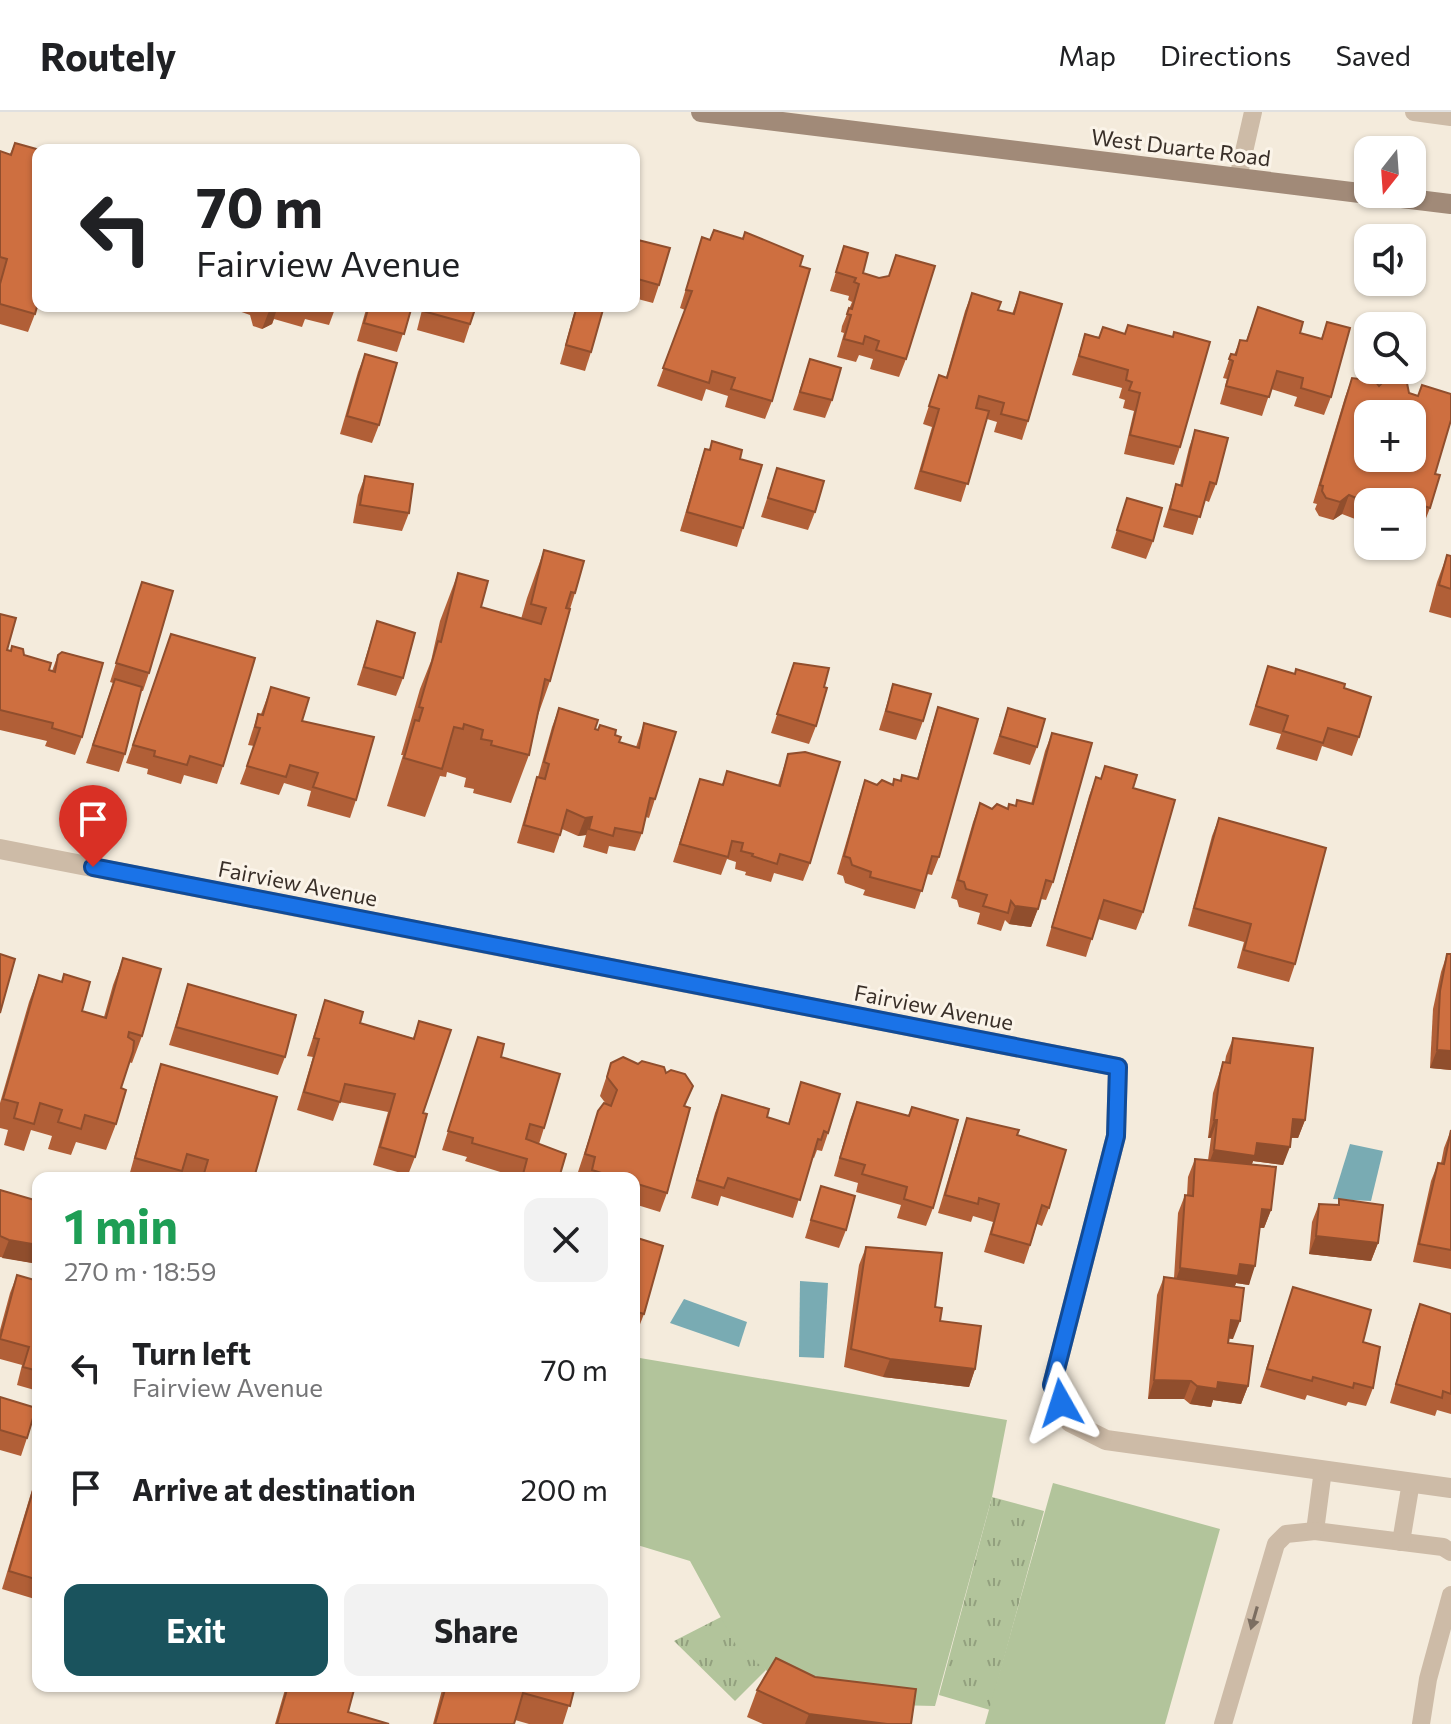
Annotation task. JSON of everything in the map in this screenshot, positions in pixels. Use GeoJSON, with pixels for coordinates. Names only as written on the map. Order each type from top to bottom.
{"type":"FeatureCollection","features":[{"type":"Feature","properties":{"kind":"main road","name":"West Duarte Road"},"geometry":{"type":"LineString","coordinates":[[701,112],[1354,192]]}},
{"type":"Feature","properties":{"kind":"main road","name":"West Duarte Road"},"geometry":{"type":"LineString","coordinates":[[1426,201],[1451,204]]}},
{"type":"Feature","properties":{"kind":"street","name":"Fairview Avenue"},"geometry":{"type":"LineString","coordinates":[[0,849],[1118,1067],[1116,1136],[1052,1385],[1070,1422],[1106,1440],[1451,1488]]}},
{"type":"Feature","properties":{"kind":"lane"},"geometry":{"type":"LineString","coordinates":[[1238,178],[1253,112]]}},
{"type":"Feature","properties":{"kind":"lane"},"geometry":{"type":"LineString","coordinates":[[1414,112],[1451,117]]}},
{"type":"Feature","properties":{"kind":"lane"},"geometry":{"type":"LineString","coordinates":[[1315,1531],[1323,1470]]}},
{"type":"Feature","properties":{"kind":"lane"},"geometry":{"type":"LineString","coordinates":[[1401,1542],[1411,1482]]}},
{"type":"Feature","properties":{"kind":"lane"},"geometry":{"type":"LineString","coordinates":[[1223,1724],[1276,1544],[1286,1534],[1315,1531],[1443,1547],[1451,1552]]}},
{"type":"Feature","properties":{"kind":"lane"},"geometry":{"type":"LineString","coordinates":[[1421,1724],[1428,1679],[1451,1595]]}},
{"type":"Feature","properties":{"kind":"green space"},"geometry":{"type":"Polygon","coordinates":[[[640,1358],[1007,1420],[992,1497],[935,1706],[805,1703],[736,1645],[690,1561],[640,1546],[640,1358]]]}},
{"type":"Feature","properties":{"kind":"green space"},"geometry":{"type":"Polygon","coordinates":[[[1053,1483],[1220,1529],[1165,1724],[985,1724],[1053,1483]]]}},
{"type":"Feature","properties":{"kind":"green space"},"geometry":{"type":"Polygon","coordinates":[[[992,1497],[1044,1511],[990,1710],[939,1695],[992,1497]]]}},
{"type":"Feature","properties":{"kind":"green space"},"geometry":{"type":"Polygon","coordinates":[[[721,1617],[766,1670],[735,1701],[674,1641],[721,1617]]]}},
{"type":"Feature","properties":{"kind":"water"},"geometry":{"type":"Polygon","coordinates":[[[1350,1144],[1383,1151],[1371,1201],[1333,1199],[1350,1144]]]}},
{"type":"Feature","properties":{"kind":"water"},"geometry":{"type":"Polygon","coordinates":[[[800,1281],[828,1283],[824,1358],[799,1357],[800,1281]]]}},
{"type":"Feature","properties":{"kind":"water"},"geometry":{"type":"Polygon","coordinates":[[[684,1299],[747,1322],[739,1347],[670,1323],[684,1299]]]}},
{"type":"Feature","properties":{"kind":"building"},"geometry":{"type":"Polygon","coordinates":[[[15,143],[32,148],[32,312],[35,314],[0,304],[0,284],[7,259],[0,257],[0,151],[11,155],[15,143]]]}},
{"type":"Feature","properties":{"kind":"building"},"geometry":{"type":"Polygon","coordinates":[[[714,230],[743,239],[745,232],[803,256],[800,266],[810,269],[772,401],[731,389],[735,378],[712,371],[709,383],[663,368],[692,291],[686,290],[702,237],[710,240],[714,230]]]}},
{"type":"Feature","properties":{"kind":"building"},"geometry":{"type":"Polygon","coordinates":[[[640,240],[670,248],[659,285],[640,280],[640,240]]]}},
{"type":"Feature","properties":{"kind":"building"},"geometry":{"type":"Polygon","coordinates":[[[844,246],[868,253],[863,273],[879,278],[889,276],[896,255],[935,266],[906,359],[876,350],[879,341],[865,336],[863,344],[844,339],[851,315],[847,314],[849,308],[852,309],[859,284],[854,282],[856,278],[836,272],[844,246]]]}},
{"type":"Feature","properties":{"kind":"building"},"geometry":{"type":"Polygon","coordinates":[[[1020,292],[1062,304],[1028,421],[1001,414],[1004,403],[979,396],[976,408],[989,411],[968,484],[921,471],[939,409],[929,406],[939,375],[947,378],[972,293],[1001,302],[998,310],[1014,314],[1020,292]]]}},
{"type":"Feature","properties":{"kind":"building"},"geometry":{"type":"Polygon","coordinates":[[[1258,307],[1303,322],[1300,333],[1322,339],[1327,322],[1350,328],[1331,397],[1301,388],[1303,378],[1277,371],[1269,397],[1226,386],[1233,361],[1229,359],[1231,354],[1236,355],[1240,340],[1247,341],[1258,307]]]}},
{"type":"Feature","properties":{"kind":"building"},"geometry":{"type":"Polygon","coordinates":[[[367,312],[410,312],[404,334],[364,323],[367,312]]]}},
{"type":"Feature","properties":{"kind":"building"},"geometry":{"type":"Polygon","coordinates":[[[427,312],[474,312],[470,324],[427,312]]]}},
{"type":"Feature","properties":{"kind":"building"},"geometry":{"type":"Polygon","coordinates":[[[575,312],[602,312],[591,352],[566,345],[575,312]]]}},
{"type":"Feature","properties":{"kind":"building"},"geometry":{"type":"Polygon","coordinates":[[[1128,325],[1173,337],[1174,332],[1210,342],[1180,447],[1130,435],[1140,393],[1129,390],[1132,382],[1126,380],[1128,370],[1079,356],[1085,334],[1099,338],[1103,327],[1125,334],[1128,325]]]}},
{"type":"Feature","properties":{"kind":"building"},"geometry":{"type":"Polygon","coordinates":[[[365,354],[397,363],[379,425],[347,416],[365,354]]]}},
{"type":"Feature","properties":{"kind":"building"},"geometry":{"type":"Polygon","coordinates":[[[810,359],[841,368],[832,400],[800,392],[810,359]]]}},
{"type":"Feature","properties":{"kind":"building"},"geometry":{"type":"Polygon","coordinates":[[[1352,378],[1354,384],[1407,384],[1409,393],[1418,396],[1422,385],[1451,394],[1451,420],[1435,474],[1440,475],[1430,508],[1426,507],[1426,488],[1354,488],[1354,497],[1349,495],[1340,502],[1326,498],[1322,491],[1323,486],[1320,485],[1352,378]]]}},
{"type":"Feature","properties":{"kind":"building"},"geometry":{"type":"Polygon","coordinates":[[[1195,430],[1228,438],[1216,484],[1210,482],[1200,517],[1170,509],[1176,484],[1182,486],[1195,430]]]}},
{"type":"Feature","properties":{"kind":"building"},"geometry":{"type":"Polygon","coordinates":[[[712,441],[742,450],[740,459],[762,465],[743,528],[687,512],[705,449],[710,450],[712,441]]]}},
{"type":"Feature","properties":{"kind":"building"},"geometry":{"type":"Polygon","coordinates":[[[777,468],[824,481],[815,512],[768,498],[777,468]]]}},
{"type":"Feature","properties":{"kind":"building"},"geometry":{"type":"Polygon","coordinates":[[[365,476],[413,484],[409,513],[360,505],[365,476]]]}},
{"type":"Feature","properties":{"kind":"building"},"geometry":{"type":"Polygon","coordinates":[[[1127,498],[1162,508],[1153,541],[1117,530],[1127,498]]]}},
{"type":"Feature","properties":{"kind":"building"},"geometry":{"type":"Polygon","coordinates":[[[544,550],[584,561],[575,593],[571,592],[566,608],[570,609],[550,681],[545,679],[529,755],[491,745],[492,741],[481,739],[483,730],[464,724],[463,729],[454,727],[442,769],[404,758],[415,720],[419,721],[423,708],[419,707],[438,641],[441,642],[458,573],[488,581],[481,607],[541,624],[546,608],[531,604],[544,550]]]}},
{"type":"Feature","properties":{"kind":"building"},"geometry":{"type":"Polygon","coordinates":[[[1447,555],[1451,556],[1451,589],[1439,585],[1447,555]]]}},
{"type":"Feature","properties":{"kind":"building"},"geometry":{"type":"Polygon","coordinates":[[[142,582],[173,591],[149,673],[116,663],[142,582]]]}},
{"type":"Feature","properties":{"kind":"building"},"geometry":{"type":"Polygon","coordinates":[[[0,614],[16,618],[7,650],[11,651],[12,646],[23,649],[24,655],[51,663],[49,670],[55,672],[58,655],[62,652],[103,663],[82,737],[52,728],[53,723],[0,710],[0,614]]]}},
{"type":"Feature","properties":{"kind":"building"},"geometry":{"type":"Polygon","coordinates":[[[377,621],[415,633],[403,678],[364,667],[377,621]]]}},
{"type":"Feature","properties":{"kind":"building"},"geometry":{"type":"Polygon","coordinates":[[[171,634],[255,658],[223,766],[190,756],[187,765],[154,756],[155,751],[133,745],[171,634]]]}},
{"type":"Feature","properties":{"kind":"building"},"geometry":{"type":"Polygon","coordinates":[[[794,663],[829,668],[824,687],[827,688],[816,726],[777,714],[794,663]]]}},
{"type":"Feature","properties":{"kind":"building"},"geometry":{"type":"Polygon","coordinates":[[[1268,666],[1295,674],[1296,669],[1345,684],[1344,688],[1371,697],[1359,737],[1328,728],[1323,743],[1283,731],[1288,716],[1256,706],[1268,666]]]}},
{"type":"Feature","properties":{"kind":"building"},"geometry":{"type":"Polygon","coordinates":[[[115,679],[142,687],[125,754],[93,745],[115,679]]]}},
{"type":"Feature","properties":{"kind":"building"},"geometry":{"type":"Polygon","coordinates":[[[893,684],[931,694],[923,721],[886,711],[893,684]]]}},
{"type":"Feature","properties":{"kind":"building"},"geometry":{"type":"Polygon","coordinates":[[[271,687],[309,698],[302,721],[374,737],[356,800],[313,787],[318,773],[290,765],[286,777],[247,766],[260,728],[255,727],[258,714],[263,715],[271,687]]]}},
{"type":"Feature","properties":{"kind":"building"},"geometry":{"type":"Polygon","coordinates":[[[938,707],[978,719],[939,857],[932,856],[922,891],[870,877],[871,872],[852,865],[850,858],[844,856],[865,780],[877,785],[882,780],[893,785],[894,779],[901,781],[902,775],[918,779],[938,707]]]}},
{"type":"Feature","properties":{"kind":"building"},"geometry":{"type":"Polygon","coordinates":[[[559,708],[598,720],[595,729],[598,730],[600,725],[616,730],[615,735],[621,737],[619,742],[639,748],[644,723],[676,732],[655,799],[650,798],[642,833],[615,828],[613,836],[589,829],[592,817],[585,818],[567,810],[560,835],[524,825],[537,777],[545,779],[549,764],[544,762],[559,708]]]}},
{"type":"Feature","properties":{"kind":"building"},"geometry":{"type":"Polygon","coordinates":[[[1008,708],[1045,719],[1037,747],[1000,736],[1008,708]]]}},
{"type":"Feature","properties":{"kind":"building"},"geometry":{"type":"Polygon","coordinates":[[[1052,733],[1092,743],[1053,882],[1046,880],[1038,909],[1015,906],[1011,901],[1008,913],[983,906],[987,895],[966,889],[964,882],[958,880],[980,803],[992,809],[997,804],[1008,809],[1009,804],[1016,806],[1017,800],[1033,804],[1052,733]]]}},
{"type":"Feature","properties":{"kind":"building"},"geometry":{"type":"Polygon","coordinates":[[[805,752],[840,762],[810,863],[780,854],[777,864],[741,851],[743,843],[732,841],[728,857],[680,844],[700,779],[723,785],[727,771],[780,786],[788,754],[805,752]]]}},
{"type":"Feature","properties":{"kind":"building"},"geometry":{"type":"Polygon","coordinates":[[[1105,766],[1137,775],[1133,788],[1175,800],[1143,912],[1104,900],[1092,939],[1052,927],[1096,777],[1101,779],[1105,766]]]}},
{"type":"Feature","properties":{"kind":"building"},"geometry":{"type":"Polygon","coordinates":[[[1219,818],[1326,848],[1295,964],[1244,950],[1251,924],[1194,908],[1219,818]]]}},
{"type":"Feature","properties":{"kind":"building"},"geometry":{"type":"Polygon","coordinates":[[[0,954],[15,959],[0,1013],[0,954]]]}},
{"type":"Feature","properties":{"kind":"building"},"geometry":{"type":"Polygon","coordinates":[[[1447,954],[1451,954],[1451,1051],[1437,1050],[1440,991],[1447,954]]]}},
{"type":"Feature","properties":{"kind":"building"},"geometry":{"type":"Polygon","coordinates":[[[123,958],[161,969],[142,1036],[129,1032],[128,1037],[134,1041],[133,1051],[121,1088],[126,1090],[116,1124],[85,1115],[81,1129],[58,1122],[62,1110],[40,1103],[34,1124],[14,1118],[18,1103],[3,1099],[39,975],[62,982],[64,974],[90,982],[82,1011],[106,1018],[123,958]]]}},
{"type":"Feature","properties":{"kind":"building"},"geometry":{"type":"Polygon","coordinates":[[[188,984],[296,1015],[285,1057],[176,1027],[188,984]]]}},
{"type":"Feature","properties":{"kind":"building"},"geometry":{"type":"Polygon","coordinates":[[[325,1000],[363,1012],[360,1023],[414,1039],[419,1021],[451,1030],[423,1113],[427,1114],[415,1157],[380,1147],[395,1094],[345,1084],[340,1102],[304,1092],[319,1039],[314,1038],[325,1000]]]}},
{"type":"Feature","properties":{"kind":"building"},"geometry":{"type":"Polygon","coordinates":[[[478,1037],[504,1044],[501,1057],[560,1074],[544,1128],[530,1124],[526,1139],[566,1154],[561,1172],[524,1172],[527,1159],[472,1143],[473,1138],[448,1131],[478,1037]]]}},
{"type":"Feature","properties":{"kind":"building"},"geometry":{"type":"Polygon","coordinates":[[[1233,1038],[1313,1048],[1305,1120],[1293,1119],[1290,1147],[1257,1143],[1255,1156],[1214,1150],[1220,1075],[1223,1062],[1230,1063],[1233,1038]]]}},
{"type":"Feature","properties":{"kind":"building"},"geometry":{"type":"Polygon","coordinates":[[[623,1057],[638,1064],[642,1061],[664,1067],[666,1073],[671,1070],[685,1074],[693,1086],[684,1106],[690,1108],[667,1193],[640,1185],[640,1172],[592,1170],[595,1157],[585,1154],[598,1111],[604,1103],[611,1106],[617,1090],[607,1077],[611,1063],[623,1057]]]}},
{"type":"Feature","properties":{"kind":"building"},"geometry":{"type":"Polygon","coordinates":[[[161,1064],[277,1097],[256,1172],[204,1172],[208,1160],[187,1154],[182,1171],[135,1158],[161,1064]]]}},
{"type":"Feature","properties":{"kind":"building"},"geometry":{"type":"Polygon","coordinates":[[[801,1082],[840,1094],[828,1133],[824,1131],[821,1140],[818,1139],[800,1200],[728,1178],[724,1188],[697,1180],[722,1095],[769,1109],[767,1117],[789,1124],[801,1082]]]}},
{"type":"Feature","properties":{"kind":"building"},"geometry":{"type":"Polygon","coordinates":[[[857,1102],[909,1116],[912,1107],[958,1120],[933,1208],[904,1199],[907,1187],[862,1174],[865,1165],[840,1158],[857,1102]]]}},
{"type":"Feature","properties":{"kind":"building"},"geometry":{"type":"Polygon","coordinates":[[[967,1118],[1019,1130],[1017,1135],[1066,1150],[1049,1208],[1042,1205],[1030,1245],[991,1234],[999,1204],[979,1198],[978,1204],[945,1195],[967,1118]]]}},
{"type":"Feature","properties":{"kind":"building"},"geometry":{"type":"Polygon","coordinates":[[[1451,1130],[1451,1250],[1419,1244],[1438,1163],[1444,1164],[1451,1130]]]}},
{"type":"Feature","properties":{"kind":"building"},"geometry":{"type":"Polygon","coordinates":[[[1195,1159],[1276,1167],[1271,1210],[1262,1209],[1255,1266],[1240,1264],[1238,1276],[1180,1268],[1185,1195],[1193,1196],[1195,1159]]]}},
{"type":"Feature","properties":{"kind":"building"},"geometry":{"type":"Polygon","coordinates":[[[821,1186],[855,1196],[846,1230],[811,1220],[821,1186]]]}},
{"type":"Feature","properties":{"kind":"building"},"geometry":{"type":"Polygon","coordinates":[[[0,1190],[32,1199],[32,1244],[0,1236],[0,1190]]]}},
{"type":"Feature","properties":{"kind":"building"},"geometry":{"type":"Polygon","coordinates":[[[1339,1199],[1383,1205],[1378,1243],[1316,1236],[1319,1204],[1339,1205],[1339,1199]]]}},
{"type":"Feature","properties":{"kind":"building"},"geometry":{"type":"Polygon","coordinates":[[[640,1239],[663,1246],[644,1314],[640,1313],[640,1239]]]}},
{"type":"Feature","properties":{"kind":"building"},"geometry":{"type":"Polygon","coordinates":[[[866,1247],[942,1253],[935,1307],[942,1308],[940,1321],[981,1326],[975,1369],[890,1359],[851,1349],[866,1247]]]}},
{"type":"Feature","properties":{"kind":"building"},"geometry":{"type":"Polygon","coordinates":[[[17,1275],[32,1279],[32,1369],[23,1367],[29,1347],[0,1339],[17,1275]]]}},
{"type":"Feature","properties":{"kind":"building"},"geometry":{"type":"Polygon","coordinates":[[[1164,1277],[1244,1288],[1240,1321],[1231,1320],[1228,1343],[1253,1346],[1248,1386],[1218,1382],[1217,1389],[1197,1386],[1191,1381],[1154,1380],[1164,1277]]]}},
{"type":"Feature","properties":{"kind":"building"},"geometry":{"type":"Polygon","coordinates":[[[1293,1287],[1371,1310],[1363,1342],[1380,1347],[1373,1388],[1354,1383],[1353,1388],[1313,1377],[1312,1381],[1267,1369],[1293,1287]]]}},
{"type":"Feature","properties":{"kind":"building"},"geometry":{"type":"Polygon","coordinates":[[[1420,1304],[1451,1314],[1451,1394],[1443,1391],[1442,1398],[1396,1384],[1420,1304]]]}},
{"type":"Feature","properties":{"kind":"building"},"geometry":{"type":"Polygon","coordinates":[[[0,1397],[32,1407],[27,1438],[0,1430],[0,1397]]]}},
{"type":"Feature","properties":{"kind":"building"},"geometry":{"type":"Polygon","coordinates":[[[32,1494],[32,1578],[9,1571],[32,1494]]]}},
{"type":"Feature","properties":{"kind":"building"},"geometry":{"type":"Polygon","coordinates":[[[776,1658],[815,1677],[916,1689],[911,1724],[809,1714],[757,1690],[776,1658]]]}},
{"type":"Feature","properties":{"kind":"building"},"geometry":{"type":"Polygon","coordinates":[[[286,1692],[353,1692],[348,1712],[389,1724],[277,1724],[286,1692]]]}},
{"type":"Feature","properties":{"kind":"building"},"geometry":{"type":"Polygon","coordinates":[[[444,1692],[574,1692],[570,1706],[523,1693],[514,1724],[435,1724],[444,1692]]]}},
{"type":"Feature","properties":{"kind":"route"},"geometry":{"type":"LineString","coordinates":[[93,867],[1118,1067],[1116,1136],[1052,1385],[1061,1403]]}}]}
